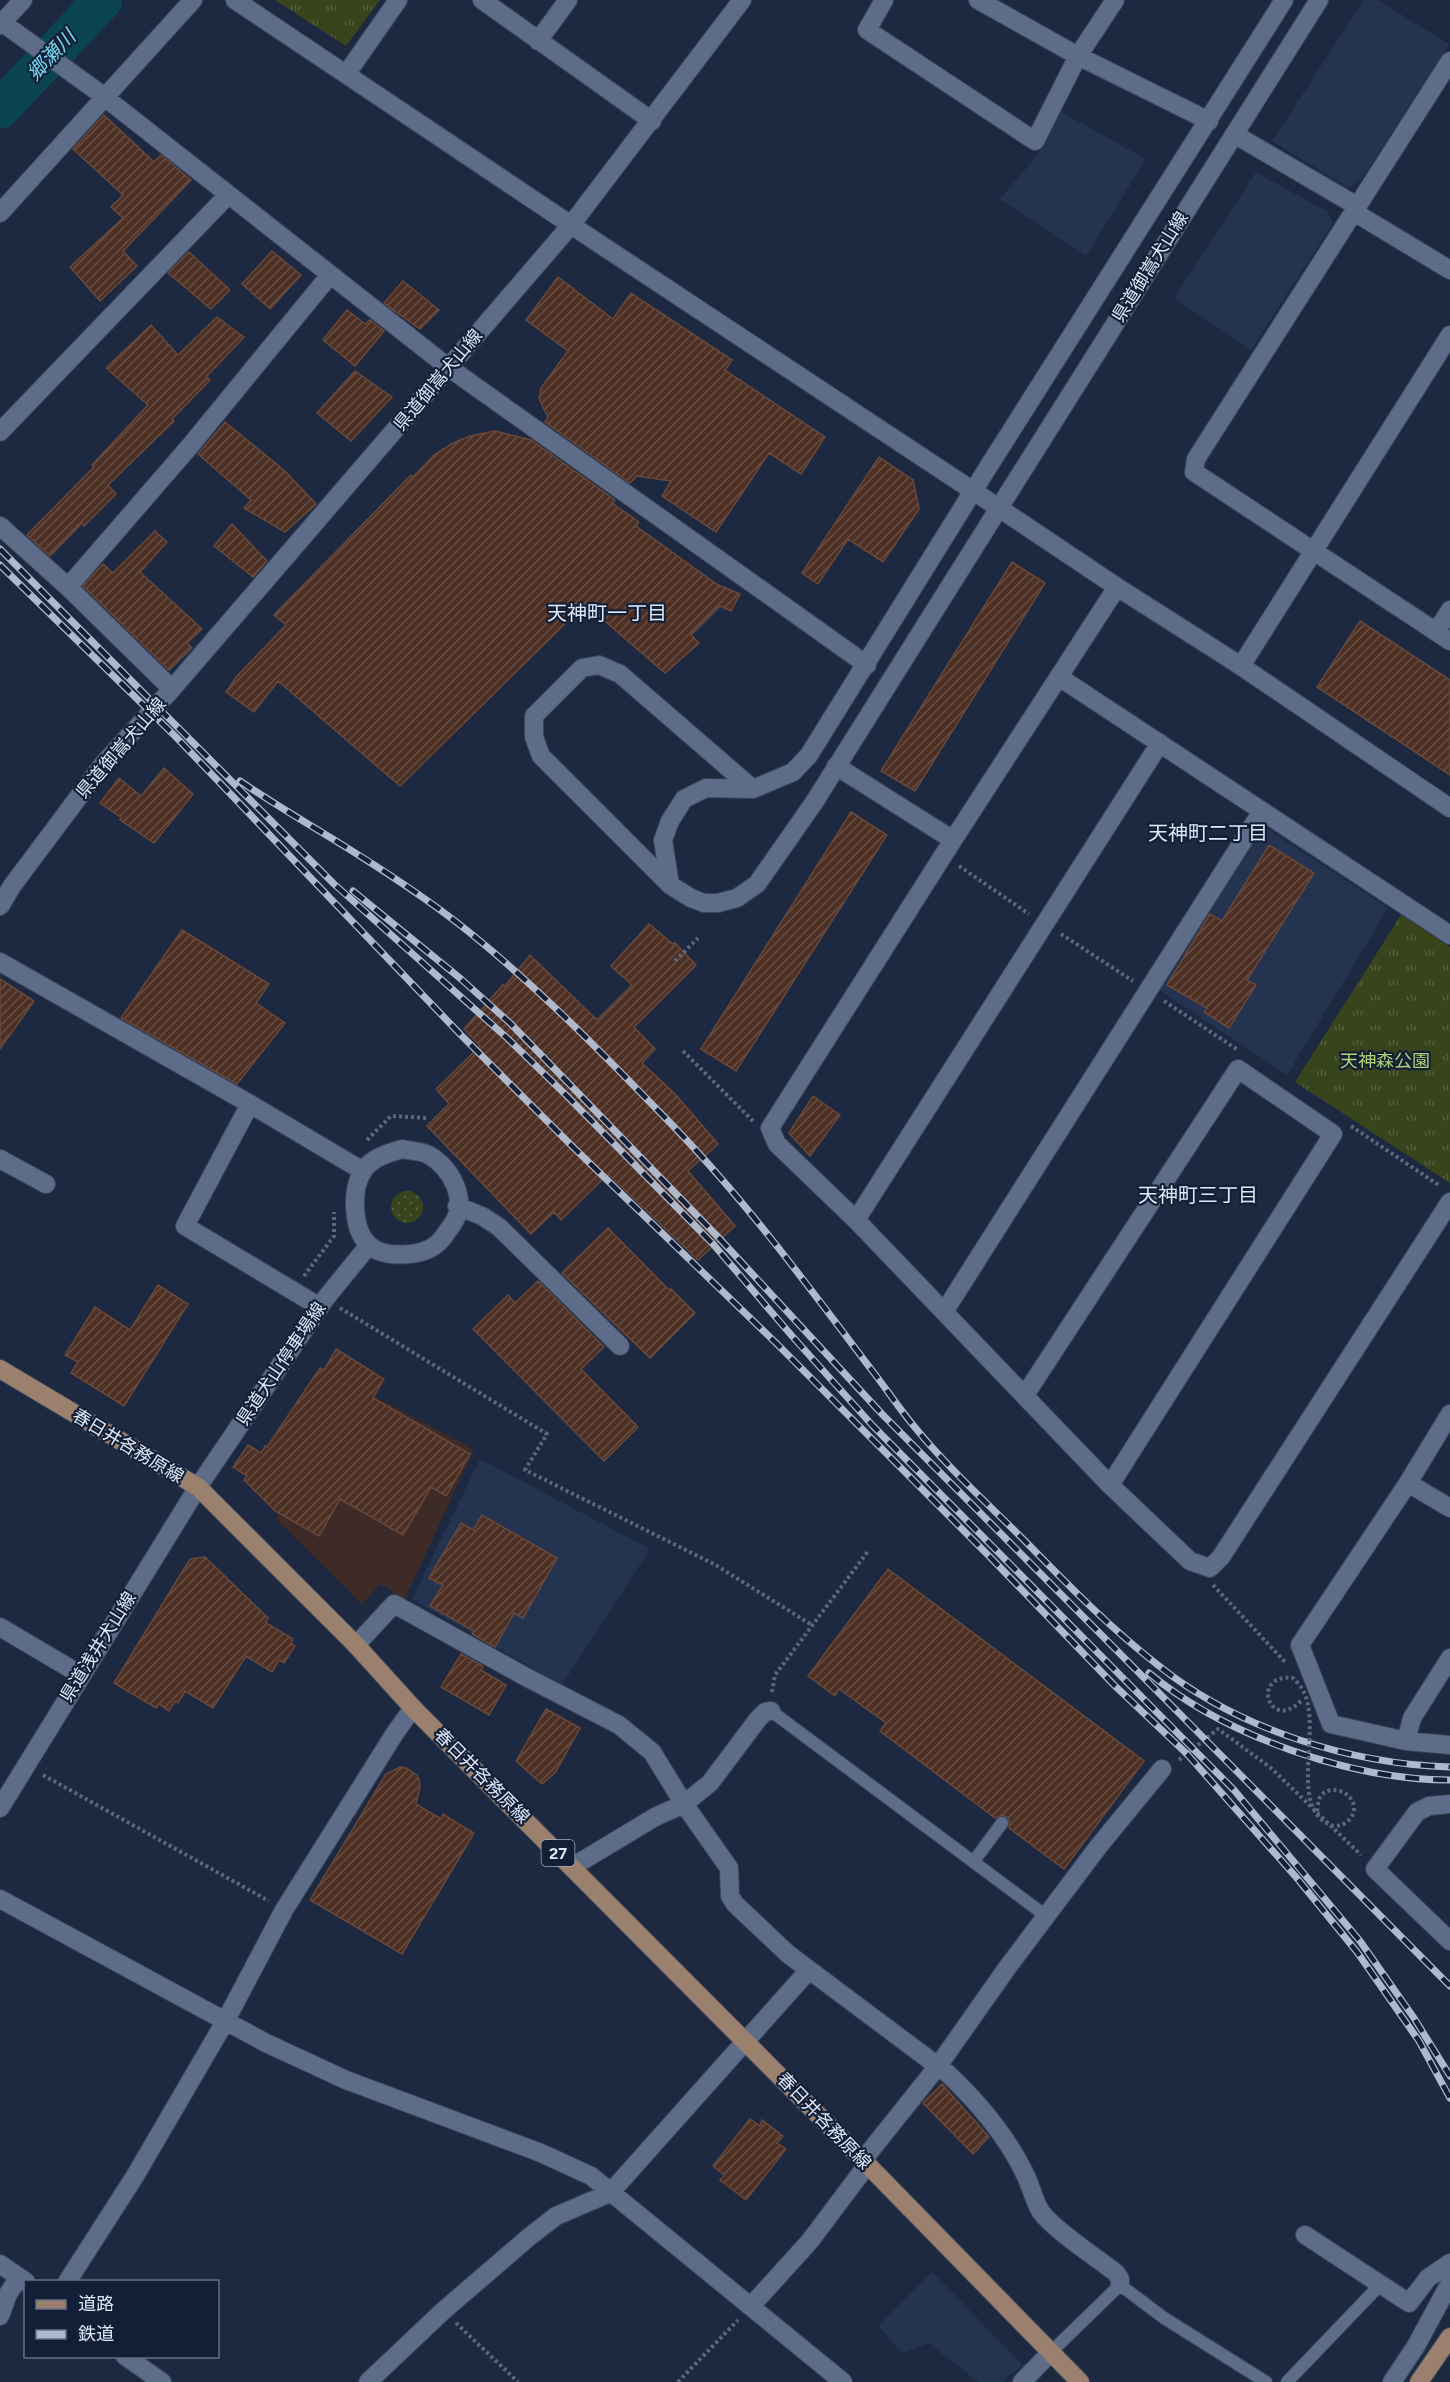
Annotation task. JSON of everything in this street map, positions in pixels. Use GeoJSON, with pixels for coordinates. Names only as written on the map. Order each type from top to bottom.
{"type":"FeatureCollection","features":[{"type":"Feature","properties":{"kind":"main road","name":"春日井各務原線"},"geometry":{"type":"LineString","coordinates":[[0,1369],[198,1487],[356,1645],[413,1708],[865,2162],[1080,2382]]}},
{"type":"Feature","properties":{"kind":"main road"},"geometry":{"type":"LineString","coordinates":[[1419,2382],[1450,2337]]}},
{"type":"Feature","properties":{"kind":"street"},"geometry":{"type":"LineString","coordinates":[[23,0],[3,24],[102,95],[448,367],[867,665]]}},
{"type":"Feature","properties":{"kind":"street"},"geometry":{"type":"LineString","coordinates":[[0,213],[102,95],[193,0]]}},
{"type":"Feature","properties":{"kind":"street"},"geometry":{"type":"LineString","coordinates":[[235,0],[1117,587],[1241,666],[1450,808]]}},
{"type":"Feature","properties":{"kind":"street"},"geometry":{"type":"LineString","coordinates":[[347,73],[398,0]]}},
{"type":"Feature","properties":{"kind":"street"},"geometry":{"type":"LineString","coordinates":[[482,0],[652,121]]}},
{"type":"Feature","properties":{"kind":"street"},"geometry":{"type":"LineString","coordinates":[[538,41],[567,0]]}},
{"type":"Feature","properties":{"kind":"street","name":"県道御嵩犬山線"},"geometry":{"type":"LineString","coordinates":[[0,906],[12,886],[104,763],[172,689],[571,225],[742,0]]}},
{"type":"Feature","properties":{"kind":"street"},"geometry":{"type":"LineString","coordinates":[[884,0],[867,30],[1035,141],[1078,56],[1115,0]]}},
{"type":"Feature","properties":{"kind":"street","name":"県道御嵩犬山線"},"geometry":{"type":"LineString","coordinates":[[1284,0],[972,491],[867,665],[809,755],[793,772],[753,789],[620,674],[599,665],[582,668],[534,716],[534,737],[541,756],[670,885],[704,903],[718,903],[737,898],[757,884],[814,801],[1319,0]]}},
{"type":"Feature","properties":{"kind":"street"},"geometry":{"type":"LineString","coordinates":[[989,3],[1078,56],[1209,121]]}},
{"type":"Feature","properties":{"kind":"street"},"geometry":{"type":"LineString","coordinates":[[1450,61],[1196,459],[1194,472],[1443,636],[1450,610]]}},
{"type":"Feature","properties":{"kind":"street"},"geometry":{"type":"LineString","coordinates":[[1234,134],[1450,270]]}},
{"type":"Feature","properties":{"kind":"street"},"geometry":{"type":"LineString","coordinates":[[0,432],[228,195]]}},
{"type":"Feature","properties":{"kind":"street"},"geometry":{"type":"LineString","coordinates":[[68,587],[190,447],[330,275]]}},
{"type":"Feature","properties":{"kind":"street"},"geometry":{"type":"LineString","coordinates":[[1241,666],[1450,335]]}},
{"type":"Feature","properties":{"kind":"street"},"geometry":{"type":"LineString","coordinates":[[0,526],[68,587],[172,689]]}},
{"type":"Feature","properties":{"kind":"street"},"geometry":{"type":"LineString","coordinates":[[1117,587],[952,840],[770,1128],[777,1144],[856,1220],[1110,1485],[1190,1561],[1210,1568],[1221,1557],[1450,1202]]}},
{"type":"Feature","properties":{"kind":"street"},"geometry":{"type":"LineString","coordinates":[[1059,677],[1450,935]]}},
{"type":"Feature","properties":{"kind":"street"},"geometry":{"type":"LineString","coordinates":[[856,1220],[1160,744]]}},
{"type":"Feature","properties":{"kind":"street"},"geometry":{"type":"LineString","coordinates":[[836,766],[952,840]]}},
{"type":"Feature","properties":{"kind":"street"},"geometry":{"type":"LineString","coordinates":[[670,885],[663,840],[670,821],[684,799],[706,788],[753,789]]}},
{"type":"Feature","properties":{"kind":"street"},"geometry":{"type":"LineString","coordinates":[[944,1312],[1263,811]]}},
{"type":"Feature","properties":{"kind":"street"},"geometry":{"type":"LineString","coordinates":[[0,962],[363,1171]]}},
{"type":"Feature","properties":{"kind":"street"},"geometry":{"type":"LineString","coordinates":[[1024,1395],[1238,1069],[1333,1134],[1110,1485]]}},
{"type":"Feature","properties":{"kind":"street"},"geometry":{"type":"LineString","coordinates":[[250,1104],[184,1226],[328,1306]]}},
{"type":"Feature","properties":{"kind":"street"},"geometry":{"type":"LineString","coordinates":[[402,1149],[428,1154],[448,1171],[460,1196],[454,1222],[437,1245],[415,1254],[390,1254],[369,1245],[357,1225],[355,1195],[363,1171],[382,1155],[402,1149]]}},
{"type":"Feature","properties":{"kind":"street"},"geometry":{"type":"LineString","coordinates":[[0,1159],[46,1184]]}},
{"type":"Feature","properties":{"kind":"street"},"geometry":{"type":"LineString","coordinates":[[458,1206],[482,1216],[499,1227],[620,1346]]}},
{"type":"Feature","properties":{"kind":"street","name":"県道犬山停車場線"},"geometry":{"type":"LineString","coordinates":[[198,1487],[369,1245]]}},
{"type":"Feature","properties":{"kind":"street"},"geometry":{"type":"LineString","coordinates":[[1450,1414],[1408,1483],[1300,1645],[1331,1724],[1406,1741],[1450,1744]]}},
{"type":"Feature","properties":{"kind":"street"},"geometry":{"type":"LineString","coordinates":[[1408,1483],[1450,1508]]}},
{"type":"Feature","properties":{"kind":"street","name":"県道浅井犬山線"},"geometry":{"type":"LineString","coordinates":[[0,1808],[198,1487]]}},
{"type":"Feature","properties":{"kind":"street"},"geometry":{"type":"LineString","coordinates":[[356,1645],[394,1604],[526,1677],[620,1725],[652,1752],[684,1804],[729,1868],[730,1896],[735,1904],[788,1954],[938,2066],[967,2092],[995,2125],[1025,2173],[1042,2212],[1067,2235],[1116,2273],[1120,2278],[1120,2285]]}},
{"type":"Feature","properties":{"kind":"street"},"geometry":{"type":"LineString","coordinates":[[0,1627],[81,1674]]}},
{"type":"Feature","properties":{"kind":"street"},"geometry":{"type":"LineString","coordinates":[[1406,1741],[1412,1718],[1450,1658]]}},
{"type":"Feature","properties":{"kind":"street"},"geometry":{"type":"LineString","coordinates":[[68,2280],[135,2176],[226,2020],[285,1910],[394,1733],[413,1708]]}},
{"type":"Feature","properties":{"kind":"street"},"geometry":{"type":"LineString","coordinates":[[572,1866],[655,1817],[684,1804],[710,1783],[758,1719],[765,1712],[771,1711]]}},
{"type":"Feature","properties":{"kind":"street"},"geometry":{"type":"LineString","coordinates":[[752,2305],[810,2241],[865,2162],[1098,1846],[1162,1769]]}},
{"type":"Feature","properties":{"kind":"street"},"geometry":{"type":"LineString","coordinates":[[1450,1804],[1429,1806],[1417,1812],[1375,1869],[1450,1941]]}},
{"type":"Feature","properties":{"kind":"street"},"geometry":{"type":"LineString","coordinates":[[0,1899],[266,2043],[346,2080],[564,2162],[591,2176],[752,2305],[843,2382]]}},
{"type":"Feature","properties":{"kind":"street"},"geometry":{"type":"LineString","coordinates":[[368,2382],[443,2311],[529,2237],[556,2216],[610,2193],[744,2040],[809,1970]]}},
{"type":"Feature","properties":{"kind":"street"},"geometry":{"type":"LineString","coordinates":[[1305,2235],[1409,2303],[1428,2278],[1450,2263]]}},
{"type":"Feature","properties":{"kind":"street"},"geometry":{"type":"LineString","coordinates":[[0,2265],[22,2279],[8,2294],[0,2316]]}},
{"type":"Feature","properties":{"kind":"street"},"geometry":{"type":"LineString","coordinates":[[1392,2382],[1416,2346],[1450,2283]]}},
{"type":"Feature","properties":{"kind":"street"},"geometry":{"type":"LineString","coordinates":[[1022,2382],[1051,2352]]}},
{"type":"Feature","properties":{"kind":"street"},"geometry":{"type":"LineString","coordinates":[[128,2358],[162,2382]]}},
{"type":"Feature","properties":{"kind":"lane"},"geometry":{"type":"LineString","coordinates":[[771,1711],[1046,1916]]}},
{"type":"Feature","properties":{"kind":"lane"},"geometry":{"type":"LineString","coordinates":[[974,1861],[1002,1823]]}},
{"type":"Feature","properties":{"kind":"lane"},"geometry":{"type":"LineString","coordinates":[[1051,2352],[1120,2285],[1164,2318],[1266,2382]]}},
{"type":"Feature","properties":{"kind":"lane"},"geometry":{"type":"LineString","coordinates":[[1287,2382],[1380,2286]]}},
{"type":"Feature","properties":{"kind":"path"},"geometry":{"type":"LineString","coordinates":[[675,961],[699,938]]}},
{"type":"Feature","properties":{"kind":"path"},"geometry":{"type":"LineString","coordinates":[[683,1052],[761,1129],[770,1128]]}},
{"type":"Feature","properties":{"kind":"path"},"geometry":{"type":"LineString","coordinates":[[328,1306],[547,1434],[525,1470],[714,1564],[812,1625]]}},
{"type":"Feature","properties":{"kind":"path"},"geometry":{"type":"LineString","coordinates":[[771,1711],[775,1676],[869,1550]]}},
{"type":"Feature","properties":{"kind":"path"},"geometry":{"type":"LineString","coordinates":[[1210,1568],[1208,1580],[1287,1665]]}},
{"type":"Feature","properties":{"kind":"path"},"geometry":{"type":"LineString","coordinates":[[1295,1673],[1301,1701],[1292,1711],[1282,1712],[1273,1708],[1268,1699],[1268,1690],[1273,1681],[1283,1677],[1293,1678],[1302,1689],[1310,1713],[1309,1790],[1311,1805],[1318,1818],[1331,1826],[1341,1826],[1350,1820],[1354,1810],[1353,1802],[1347,1793],[1336,1790],[1326,1792],[1320,1797],[1317,1811]]}},
{"type":"Feature","properties":{"kind":"path"},"geometry":{"type":"LineString","coordinates":[[1162,1769],[1171,1768],[1218,1729],[1271,1768],[1375,1869]]}},
{"type":"Feature","properties":{"kind":"path"},"geometry":{"type":"LineString","coordinates":[[26,1766],[285,1910]]}},
{"type":"Feature","properties":{"kind":"path"},"geometry":{"type":"LineString","coordinates":[[678,2382],[752,2305]]}},
{"type":"Feature","properties":{"kind":"path"},"geometry":{"type":"LineString","coordinates":[[443,2311],[518,2382]]}},
{"type":"Feature","properties":{"kind":"shaded area"},"geometry":{"type":"Polygon","coordinates":[[[1364,0],[1378,0],[1449,44],[1361,180],[1348,188],[1272,141],[1364,0]]]}},
{"type":"Feature","properties":{"kind":"shaded area"},"geometry":{"type":"Polygon","coordinates":[[[1061,112],[1146,159],[1086,256],[1000,199],[1036,157],[1061,112]]]}},
{"type":"Feature","properties":{"kind":"shaded area"},"geometry":{"type":"Polygon","coordinates":[[[1256,172],[1328,212],[1333,223],[1251,350],[1174,298],[1256,172]]]}},
{"type":"Feature","properties":{"kind":"shaded area"},"geometry":{"type":"Polygon","coordinates":[[[1257,822],[1388,908],[1287,1075],[1156,988],[1257,822]]]}},
{"type":"Feature","properties":{"kind":"shaded area"},"geometry":{"type":"Polygon","coordinates":[[[353,1385],[474,1449],[405,1599],[380,1584],[362,1604],[276,1519],[353,1385]]]}},
{"type":"Feature","properties":{"kind":"shaded area"},"geometry":{"type":"Polygon","coordinates":[[[480,1459],[650,1549],[562,1685],[412,1599],[480,1459]]]}},
{"type":"Feature","properties":{"kind":"shaded area"},"geometry":{"type":"Polygon","coordinates":[[[932,2272],[1023,2365],[1002,2382],[978,2382],[929,2343],[902,2353],[878,2326],[932,2272]]]}},
{"type":"Feature","properties":{"kind":"green space"},"geometry":{"type":"Polygon","coordinates":[[[275,0],[380,0],[346,46],[275,0]]]}},
{"type":"Feature","properties":{"kind":"green space","name":"天神森公園"},"geometry":{"type":"Polygon","coordinates":[[[1401,915],[1450,947],[1450,1183],[1295,1082],[1401,915]]]}},
{"type":"Feature","properties":{"kind":"green space"},"geometry":{"type":"Polygon","coordinates":[[[407,1191],[418,1196],[423,1207],[418,1218],[407,1223],[396,1218],[391,1207],[396,1196],[407,1191]]]}},
{"type":"Feature","properties":{"kind":"building"},"geometry":{"type":"Polygon","coordinates":[[[104,115],[154,162],[161,155],[191,180],[123,251],[137,266],[100,301],[70,267],[123,218],[111,207],[123,195],[73,149],[104,115]]]}},
{"type":"Feature","properties":{"kind":"building"},"geometry":{"type":"Polygon","coordinates":[[[272,251],[301,275],[270,309],[242,284],[272,251]]]}},
{"type":"Feature","properties":{"kind":"building"},"geometry":{"type":"Polygon","coordinates":[[[189,252],[230,290],[211,309],[168,273],[189,252]]]}},
{"type":"Feature","properties":{"kind":"building"},"geometry":{"type":"Polygon","coordinates":[[[558,277],[613,319],[631,293],[732,360],[725,370],[825,437],[801,474],[769,453],[716,532],[662,496],[671,481],[637,476],[630,483],[545,422],[548,417],[539,399],[541,388],[568,351],[526,320],[558,277]]]}},
{"type":"Feature","properties":{"kind":"building"},"geometry":{"type":"Polygon","coordinates":[[[403,281],[439,310],[420,329],[384,303],[403,281]]]}},
{"type":"Feature","properties":{"kind":"building"},"geometry":{"type":"Polygon","coordinates":[[[347,310],[365,324],[370,320],[384,331],[355,366],[323,340],[347,310]]]}},
{"type":"Feature","properties":{"kind":"building"},"geometry":{"type":"Polygon","coordinates":[[[217,317],[244,337],[206,377],[210,380],[172,419],[174,421],[108,485],[116,494],[84,526],[82,523],[50,556],[27,535],[94,467],[92,465],[148,405],[106,368],[151,325],[178,355],[217,317]]]}},
{"type":"Feature","properties":{"kind":"building"},"geometry":{"type":"Polygon","coordinates":[[[355,371],[392,397],[351,441],[317,413],[355,371]]]}},
{"type":"Feature","properties":{"kind":"building"},"geometry":{"type":"Polygon","coordinates":[[[225,422],[285,471],[316,504],[285,532],[244,508],[251,500],[198,454],[225,422]]]}},
{"type":"Feature","properties":{"kind":"building"},"geometry":{"type":"Polygon","coordinates":[[[495,431],[531,440],[615,500],[612,503],[639,522],[636,526],[718,585],[740,594],[731,611],[720,606],[691,635],[699,643],[665,673],[585,604],[400,786],[278,681],[254,712],[226,692],[237,676],[286,625],[274,615],[411,475],[413,477],[434,455],[453,443],[470,436],[495,431]]]}},
{"type":"Feature","properties":{"kind":"building"},"geometry":{"type":"Polygon","coordinates":[[[879,457],[913,480],[919,509],[883,562],[848,539],[818,584],[802,573],[879,457]]]}},
{"type":"Feature","properties":{"kind":"building"},"geometry":{"type":"Polygon","coordinates":[[[232,524],[267,561],[253,577],[214,546],[232,524]]]}},
{"type":"Feature","properties":{"kind":"building"},"geometry":{"type":"Polygon","coordinates":[[[155,531],[167,542],[140,572],[202,629],[187,643],[192,648],[169,670],[83,586],[103,564],[113,573],[155,531]]]}},
{"type":"Feature","properties":{"kind":"building"},"geometry":{"type":"Polygon","coordinates":[[[1012,562],[1045,583],[915,791],[881,771],[1012,562]]]}},
{"type":"Feature","properties":{"kind":"building"},"geometry":{"type":"Polygon","coordinates":[[[1360,621],[1450,680],[1450,775],[1317,687],[1360,621]]]}},
{"type":"Feature","properties":{"kind":"building"},"geometry":{"type":"Polygon","coordinates":[[[164,768],[193,794],[154,843],[100,803],[119,778],[141,796],[164,768]]]}},
{"type":"Feature","properties":{"kind":"building"},"geometry":{"type":"Polygon","coordinates":[[[851,812],[887,835],[736,1071],[701,1049],[851,812]]]}},
{"type":"Feature","properties":{"kind":"building"},"geometry":{"type":"Polygon","coordinates":[[[1269,845],[1314,873],[1247,980],[1256,985],[1229,1028],[1204,1012],[1207,1008],[1167,985],[1210,914],[1222,921],[1269,845]]]}},
{"type":"Feature","properties":{"kind":"building"},"geometry":{"type":"Polygon","coordinates":[[[649,924],[673,944],[675,943],[696,965],[634,1027],[655,1049],[642,1063],[675,1094],[718,1144],[688,1171],[735,1226],[698,1260],[608,1174],[561,1220],[554,1212],[531,1234],[427,1126],[449,1104],[436,1089],[480,1046],[464,1029],[503,985],[505,986],[530,955],[597,1020],[632,985],[611,966],[649,924]]]}},
{"type":"Feature","properties":{"kind":"building"},"geometry":{"type":"Polygon","coordinates":[[[182,930],[269,984],[256,1003],[285,1023],[237,1084],[121,1018],[182,930]]]}},
{"type":"Feature","properties":{"kind":"building"},"geometry":{"type":"Polygon","coordinates":[[[0,979],[34,1001],[0,1049],[0,979]]]}},
{"type":"Feature","properties":{"kind":"building"},"geometry":{"type":"Polygon","coordinates":[[[813,1096],[840,1115],[810,1156],[789,1133],[813,1096]]]}},
{"type":"Feature","properties":{"kind":"building"},"geometry":{"type":"Polygon","coordinates":[[[608,1228],[695,1313],[650,1358],[562,1273],[608,1228]]]}},
{"type":"Feature","properties":{"kind":"building"},"geometry":{"type":"Polygon","coordinates":[[[538,1281],[604,1347],[581,1369],[638,1427],[604,1461],[473,1329],[508,1295],[515,1303],[538,1281]]]}},
{"type":"Feature","properties":{"kind":"building"},"geometry":{"type":"Polygon","coordinates":[[[158,1285],[188,1304],[124,1406],[71,1373],[78,1362],[65,1355],[95,1307],[130,1330],[158,1285]]]}},
{"type":"Feature","properties":{"kind":"building"},"geometry":{"type":"Polygon","coordinates":[[[336,1349],[384,1379],[373,1398],[470,1454],[446,1496],[431,1487],[403,1535],[340,1499],[319,1536],[275,1511],[244,1480],[247,1476],[233,1467],[248,1445],[261,1453],[265,1446],[267,1447],[320,1368],[324,1370],[336,1349]]]}},
{"type":"Feature","properties":{"kind":"building"},"geometry":{"type":"Polygon","coordinates":[[[482,1515],[557,1558],[523,1618],[514,1613],[495,1647],[472,1634],[474,1631],[430,1606],[443,1585],[429,1578],[461,1523],[473,1530],[482,1515]]]}},
{"type":"Feature","properties":{"kind":"building"},"geometry":{"type":"Polygon","coordinates":[[[205,1557],[268,1618],[266,1623],[293,1639],[291,1643],[295,1646],[284,1663],[279,1660],[272,1672],[246,1656],[213,1708],[185,1691],[178,1703],[175,1701],[169,1711],[159,1704],[156,1708],[114,1683],[190,1559],[205,1557]]]}},
{"type":"Feature","properties":{"kind":"building"},"geometry":{"type":"Polygon","coordinates":[[[888,1569],[1144,1761],[1064,1869],[1009,1828],[1010,1823],[1007,1817],[1002,1815],[995,1818],[880,1731],[886,1723],[839,1689],[835,1696],[808,1676],[888,1569]]]}},
{"type":"Feature","properties":{"kind":"building"},"geometry":{"type":"Polygon","coordinates":[[[461,1654],[483,1666],[481,1670],[506,1685],[489,1715],[441,1687],[461,1654]]]}},
{"type":"Feature","properties":{"kind":"building"},"geometry":{"type":"Polygon","coordinates":[[[546,1709],[580,1728],[555,1773],[542,1784],[516,1761],[546,1709]]]}},
{"type":"Feature","properties":{"kind":"building"},"geometry":{"type":"Polygon","coordinates":[[[400,1767],[406,1768],[419,1779],[420,1787],[416,1804],[441,1819],[443,1814],[474,1833],[402,1954],[310,1900],[386,1774],[400,1767]]]}},
{"type":"Feature","properties":{"kind":"building"},"geometry":{"type":"Polygon","coordinates":[[[942,2084],[989,2137],[973,2154],[923,2103],[942,2084]]]}},
{"type":"Feature","properties":{"kind":"building"},"geometry":{"type":"Polygon","coordinates":[[[750,2119],[760,2126],[762,2120],[783,2136],[777,2143],[786,2149],[746,2200],[720,2180],[724,2175],[713,2166],[750,2119]]]}},
{"type":"Feature","properties":{"kind":"waterway","name":"郷瀬川"},"geometry":{"type":"LineString","coordinates":[[0,109],[103,0]]}},
{"type":"Feature","properties":{"kind":"railway"},"geometry":{"type":"LineString","coordinates":[[0,549],[334,884],[506,1037],[566,1095],[713,1244],[873,1426],[1234,1790],[1360,1941],[1414,2018],[1450,2076]]}},
{"type":"Feature","properties":{"kind":"railway"},"geometry":{"type":"LineString","coordinates":[[0,565],[176,737],[460,1034],[575,1149],[776,1343],[1114,1685],[1187,1754],[1296,1877],[1357,1952],[1419,2041],[1450,2098]]}},
{"type":"Feature","properties":{"kind":"railway"},"geometry":{"type":"LineString","coordinates":[[240,781],[383,870],[455,921],[514,970],[570,1022],[677,1130],[729,1188],[803,1279],[908,1419],[939,1455],[1106,1621],[1159,1666],[1224,1708],[1259,1725],[1297,1739],[1373,1759],[1450,1767]]}},
{"type":"Feature","properties":{"kind":"railway"},"geometry":{"type":"LineString","coordinates":[[353,891],[461,979],[510,1023],[719,1238],[882,1414],[1450,1986]]}},
{"type":"Feature","properties":{"kind":"railway"},"geometry":{"type":"LineString","coordinates":[[1149,1673],[1180,1696],[1214,1716],[1252,1735],[1291,1750],[1331,1763],[1372,1772],[1412,1778],[1450,1780]]}},
{"type":"Feature","properties":{"kind":"district","name":"天神町一丁目"},"geometry":{"type":"Point","coordinates":[607,613]}},
{"type":"Feature","properties":{"kind":"district","name":"天神町二丁目"},"geometry":{"type":"Point","coordinates":[1208,833]}},
{"type":"Feature","properties":{"kind":"district","name":"天神町三丁目"},"geometry":{"type":"Point","coordinates":[1198,1195]}}]}
